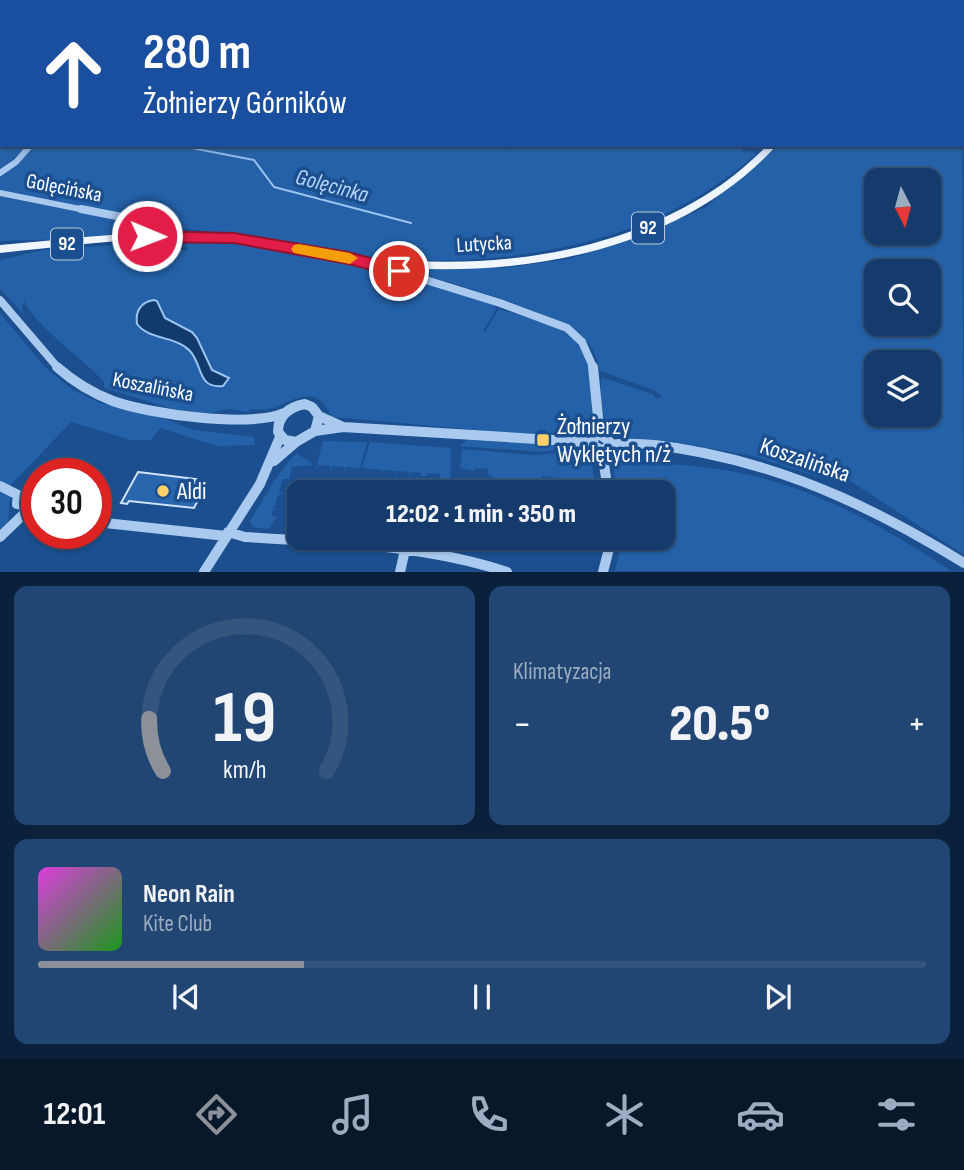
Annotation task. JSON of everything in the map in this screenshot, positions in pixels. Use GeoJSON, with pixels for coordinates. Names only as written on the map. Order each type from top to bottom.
{"type":"FeatureCollection","features":[{"type":"Feature","properties":{"kind":"main road","name":"Lutycka"},"geometry":{"type":"LineString","coordinates":[[0,249],[146,238],[234,238],[415,270],[521,261],[569,253],[664,221],[709,198],[731,183],[771,147]]}},
{"type":"Feature","properties":{"kind":"street"},"geometry":{"type":"LineString","coordinates":[[0,173],[16,162],[29,147]]}},
{"type":"Feature","properties":{"kind":"street","name":"Golęcińska"},"geometry":{"type":"LineString","coordinates":[[0,193],[139,220],[148,226],[146,238]]}},
{"type":"Feature","properties":{"kind":"street"},"geometry":{"type":"LineString","coordinates":[[415,270],[550,320],[576,335],[588,351],[594,368],[606,480]]}},
{"type":"Feature","properties":{"kind":"street","name":"Koszalińska"},"geometry":{"type":"LineString","coordinates":[[0,300],[60,370],[100,396],[149,410],[255,420],[270,425],[279,434]]}},
{"type":"Feature","properties":{"kind":"street"},"geometry":{"type":"LineString","coordinates":[[204,572],[270,466],[279,446],[277,425],[284,413],[297,405],[312,407],[319,416],[315,431],[296,442],[270,466]]}},
{"type":"Feature","properties":{"kind":"street","name":"Koszalińska"},"geometry":{"type":"LineString","coordinates":[[255,420],[284,413]]}},
{"type":"Feature","properties":{"kind":"street","name":"Koszalińska"},"geometry":{"type":"LineString","coordinates":[[319,416],[343,427]]}},
{"type":"Feature","properties":{"kind":"street","name":"Koszalińska"},"geometry":{"type":"LineString","coordinates":[[315,431],[343,427],[601,440],[711,454],[794,475],[880,513],[964,563]]}},
{"type":"Feature","properties":{"kind":"street"},"geometry":{"type":"LineString","coordinates":[[279,434],[296,442]]}},
{"type":"Feature","properties":{"kind":"street"},"geometry":{"type":"LineString","coordinates":[[0,486],[18,495],[17,504],[21,505]]}},
{"type":"Feature","properties":{"kind":"street"},"geometry":{"type":"LineString","coordinates":[[0,537],[21,519]]}},
{"type":"Feature","properties":{"kind":"street"},"geometry":{"type":"LineString","coordinates":[[112,523],[287,540]]}},
{"type":"Feature","properties":{"kind":"street"},"geometry":{"type":"LineString","coordinates":[[400,572],[405,550],[463,558],[507,572]]}},
{"type":"Feature","properties":{"kind":"street"},"geometry":{"type":"LineString","coordinates":[[603,572],[609,550]]}},
{"type":"Feature","properties":{"kind":"shaded area"},"geometry":{"type":"Polygon","coordinates":[[[0,147],[26,147],[0,171],[0,147]]]}},
{"type":"Feature","properties":{"kind":"shaded area"},"geometry":{"type":"Polygon","coordinates":[[[33,147],[744,147],[741,150],[743,153],[752,151],[756,154],[717,184],[676,209],[631,228],[585,243],[537,252],[439,260],[359,256],[178,227],[0,190],[0,175],[14,167],[33,147]]]}},
{"type":"Feature","properties":{"kind":"shaded area"},"geometry":{"type":"Polygon","coordinates":[[[777,147],[962,147],[964,555],[850,481],[825,479],[753,456],[670,441],[622,438],[614,435],[607,425],[601,406],[601,380],[604,378],[652,394],[656,399],[662,397],[656,391],[600,371],[594,352],[587,342],[555,320],[482,292],[417,273],[417,268],[505,268],[568,259],[668,224],[706,207],[777,147]]]}},
{"type":"Feature","properties":{"kind":"shaded area"},"geometry":{"type":"Polygon","coordinates":[[[0,196],[136,223],[144,228],[144,232],[70,239],[0,241],[0,196]]]}},
{"type":"Feature","properties":{"kind":"shaded area"},"geometry":{"type":"Polygon","coordinates":[[[173,241],[178,250],[188,250],[184,241],[280,248],[409,278],[495,306],[496,309],[483,331],[485,332],[499,309],[559,328],[579,344],[588,359],[592,412],[589,429],[579,435],[539,430],[533,435],[335,417],[331,416],[320,401],[308,396],[271,409],[251,409],[248,412],[228,409],[206,414],[173,409],[104,388],[104,382],[95,372],[40,323],[24,301],[22,310],[27,318],[0,289],[0,260],[43,250],[173,241]]]}},
{"type":"Feature","properties":{"kind":"shaded area"},"geometry":{"type":"Polygon","coordinates":[[[154,300],[165,318],[192,332],[197,338],[212,370],[229,378],[223,386],[209,384],[205,380],[194,357],[184,346],[148,333],[137,324],[140,308],[154,300]]]}},
{"type":"Feature","properties":{"kind":"shaded area"},"geometry":{"type":"Polygon","coordinates":[[[0,313],[45,367],[73,390],[100,403],[158,416],[193,430],[254,437],[255,445],[217,446],[160,428],[151,440],[131,440],[71,422],[37,458],[21,458],[21,474],[11,485],[8,523],[0,531],[0,313]]]}},
{"type":"Feature","properties":{"kind":"shaded area"},"geometry":{"type":"Polygon","coordinates":[[[470,438],[571,445],[571,448],[541,452],[459,446],[470,438]]]}},
{"type":"Feature","properties":{"kind":"shaded area"},"geometry":{"type":"Polygon","coordinates":[[[323,441],[367,442],[360,468],[347,467],[344,473],[345,467],[332,466],[330,472],[330,466],[318,465],[315,471],[323,441]]]}},
{"type":"Feature","properties":{"kind":"shaded area"},"geometry":{"type":"Polygon","coordinates":[[[370,442],[451,448],[450,480],[440,480],[440,474],[427,473],[426,476],[421,476],[421,473],[411,472],[409,477],[409,472],[397,471],[395,476],[395,471],[383,470],[381,475],[381,470],[362,468],[370,442]]]}},
{"type":"Feature","properties":{"kind":"shaded area"},"geometry":{"type":"Polygon","coordinates":[[[462,449],[536,455],[567,452],[588,454],[594,480],[542,476],[542,480],[493,480],[493,476],[488,475],[488,469],[475,468],[474,471],[460,468],[462,449]]]}},
{"type":"Feature","properties":{"kind":"shaded area"},"geometry":{"type":"Polygon","coordinates":[[[297,453],[314,465],[292,467],[289,479],[283,479],[279,492],[284,493],[278,495],[274,509],[279,510],[273,510],[271,516],[277,517],[269,529],[252,527],[250,521],[266,494],[297,453]]]}},
{"type":"Feature","properties":{"kind":"shaded area"},"geometry":{"type":"Polygon","coordinates":[[[612,460],[716,469],[777,482],[855,514],[951,571],[615,571],[620,550],[675,550],[675,480],[615,480],[612,460]]]}},
{"type":"Feature","properties":{"kind":"building","name":"Aldi"},"geometry":{"type":"Polygon","coordinates":[[[138,472],[196,479],[193,484],[200,485],[195,498],[199,498],[194,508],[129,501],[127,504],[121,503],[138,472]]]}},
{"type":"Feature","properties":{"kind":"waterway","name":"Golęcinka"},"geometry":{"type":"LineString","coordinates":[[186,147],[254,160],[274,187],[411,223]]}},
{"type":"Feature","properties":{"kind":"slow traffic"},"geometry":{"type":"LineString","coordinates":[[299,249],[350,258]]}},
{"type":"Feature","properties":{"kind":"place","name":"Żołnierzy Wyklętych n/ż"},"geometry":{"type":"Point","coordinates":[543,440]}},
{"type":"Feature","properties":{"kind":"place","name":"Aldi"},"geometry":{"type":"Point","coordinates":[163,491]}},
{"type":"Feature","properties":{"kind":"route"},"geometry":{"type":"LineString","coordinates":[[147,236],[146,238],[234,238],[348,258],[399,271]]}}]}
